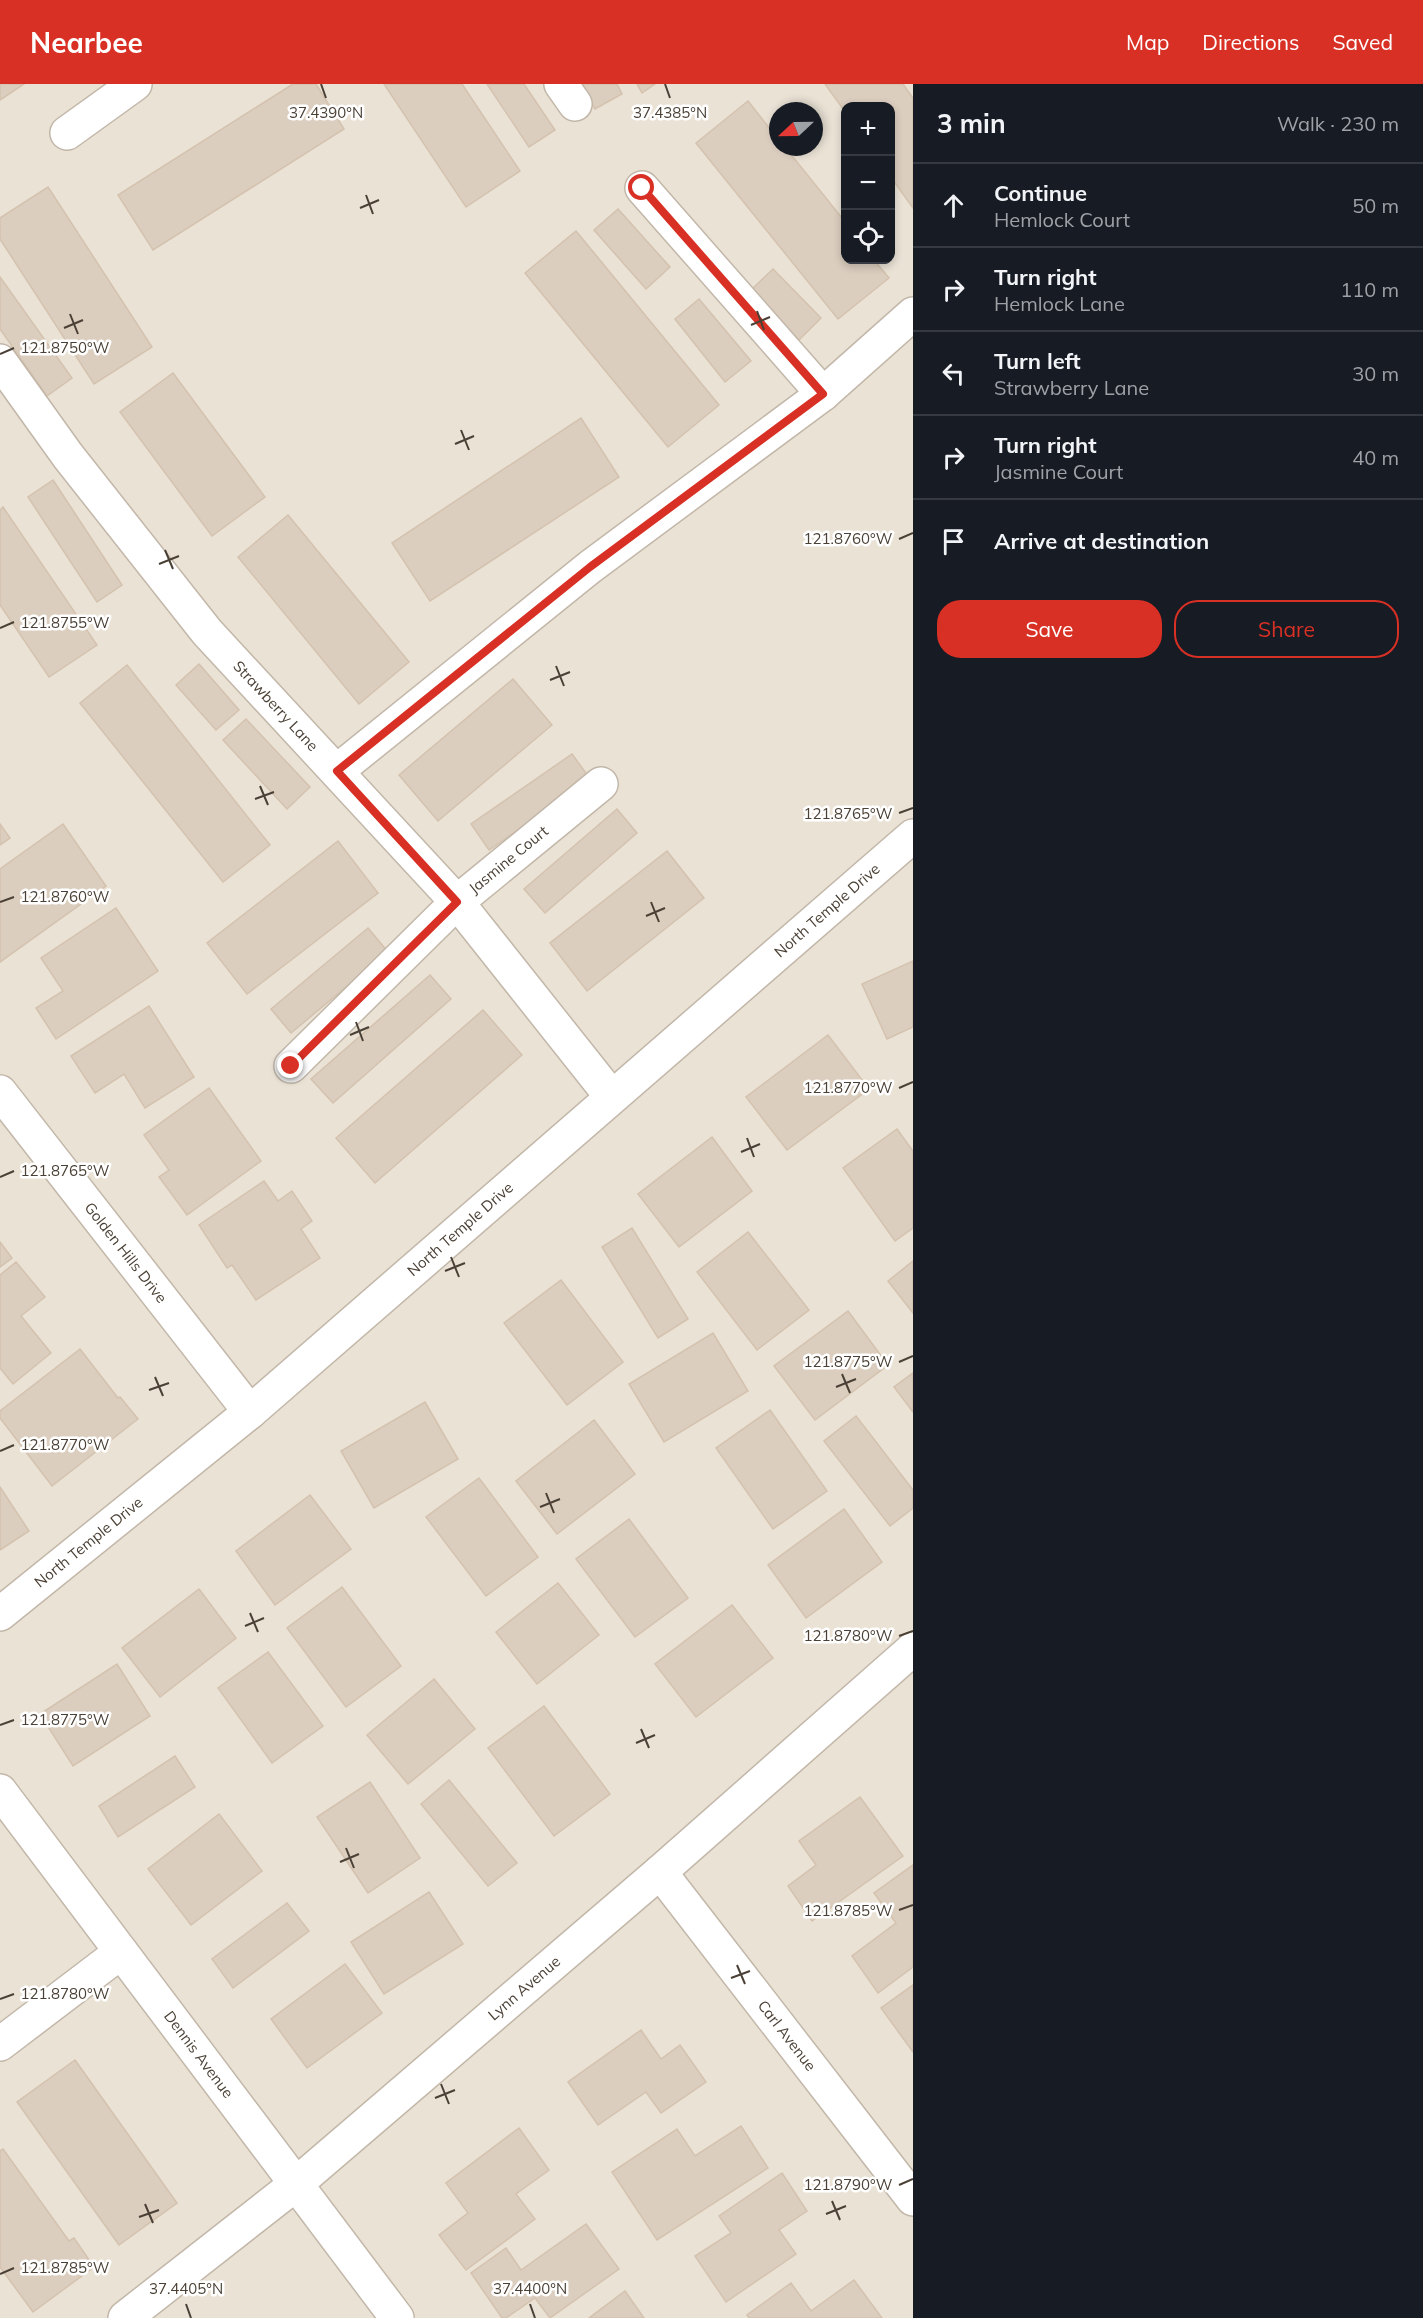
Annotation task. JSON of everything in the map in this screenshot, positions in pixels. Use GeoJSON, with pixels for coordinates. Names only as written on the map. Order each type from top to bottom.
{"type":"FeatureCollection","features":[{"type":"Feature","properties":{"kind":"street"},"geometry":{"type":"LineString","coordinates":[[67,133],[135,84]]}},
{"type":"Feature","properties":{"kind":"street"},"geometry":{"type":"LineString","coordinates":[[642,188],[823,394]]}},
{"type":"Feature","properties":{"kind":"street"},"geometry":{"type":"LineString","coordinates":[[337,771],[590,567],[823,394],[913,314]]}},
{"type":"Feature","properties":{"kind":"street","name":"Strawberry Lane"},"geometry":{"type":"LineString","coordinates":[[0,361],[68,456],[207,632],[457,902],[611,1096]]}},
{"type":"Feature","properties":{"kind":"street","name":"Jasmine Court"},"geometry":{"type":"LineString","coordinates":[[291,1066],[457,902],[601,784]]}},
{"type":"Feature","properties":{"kind":"street","name":"North Temple Drive"},"geometry":{"type":"LineString","coordinates":[[0,1614],[250,1412],[913,836]]}},
{"type":"Feature","properties":{"kind":"street","name":"Golden Hills Drive"},"geometry":{"type":"LineString","coordinates":[[0,1092],[250,1412]]}},
{"type":"Feature","properties":{"kind":"street","name":"Lynn Avenue"},"geometry":{"type":"LineString","coordinates":[[125,2318],[296,2184],[660,1872],[913,1649]]}},
{"type":"Feature","properties":{"kind":"street","name":"Dennis Avenue"},"geometry":{"type":"LineString","coordinates":[[0,1791],[397,2318]]}},
{"type":"Feature","properties":{"kind":"street","name":"Carl Avenue"},"geometry":{"type":"LineString","coordinates":[[660,1872],[913,2199]]}},
{"type":"Feature","properties":{"kind":"street"},"geometry":{"type":"LineString","coordinates":[[0,2044],[121,1952]]}},
{"type":"Feature","properties":{"kind":"shaded area"},"geometry":{"type":"Polygon","coordinates":[[[0,84],[913,84],[913,2318],[0,2318],[0,84]]]}},
{"type":"Feature","properties":{"kind":"building"},"geometry":{"type":"Polygon","coordinates":[[[0,84],[24,84],[0,100],[0,84]]]}},
{"type":"Feature","properties":{"kind":"building"},"geometry":{"type":"Polygon","coordinates":[[[293,84],[316,84],[344,129],[153,250],[118,195],[293,84]]]}},
{"type":"Feature","properties":{"kind":"building"},"geometry":{"type":"Polygon","coordinates":[[[384,84],[462,84],[520,171],[466,207],[384,84]]]}},
{"type":"Feature","properties":{"kind":"building"},"geometry":{"type":"Polygon","coordinates":[[[487,84],[524,84],[555,130],[529,147],[487,84]]]}},
{"type":"Feature","properties":{"kind":"building"},"geometry":{"type":"Polygon","coordinates":[[[581,84],[617,84],[622,94],[595,109],[581,84]]]}},
{"type":"Feature","properties":{"kind":"building"},"geometry":{"type":"Polygon","coordinates":[[[637,84],[655,84],[642,93],[637,84]]]}},
{"type":"Feature","properties":{"kind":"building"},"geometry":{"type":"Polygon","coordinates":[[[825,84],[903,84],[913,98],[913,208],[895,183],[895,102],[841,102],[841,106],[825,84]]]}},
{"type":"Feature","properties":{"kind":"building"},"geometry":{"type":"Polygon","coordinates":[[[748,101],[769,128],[769,156],[792,156],[841,217],[841,264],[877,264],[889,278],[838,319],[696,143],[748,101]]]}},
{"type":"Feature","properties":{"kind":"building"},"geometry":{"type":"Polygon","coordinates":[[[48,187],[152,347],[94,384],[0,239],[0,218],[48,187]]]}},
{"type":"Feature","properties":{"kind":"building"},"geometry":{"type":"Polygon","coordinates":[[[618,209],[670,267],[646,289],[594,230],[618,209]]]}},
{"type":"Feature","properties":{"kind":"building"},"geometry":{"type":"Polygon","coordinates":[[[576,231],[719,405],[668,447],[525,273],[576,231]]]}},
{"type":"Feature","properties":{"kind":"building"},"geometry":{"type":"Polygon","coordinates":[[[773,269],[821,318],[799,340],[751,290],[773,269]]]}},
{"type":"Feature","properties":{"kind":"building"},"geometry":{"type":"Polygon","coordinates":[[[0,277],[72,378],[47,396],[0,329],[0,277]]]}},
{"type":"Feature","properties":{"kind":"building"},"geometry":{"type":"Polygon","coordinates":[[[699,299],[751,361],[725,382],[675,319],[699,299]]]}},
{"type":"Feature","properties":{"kind":"building"},"geometry":{"type":"Polygon","coordinates":[[[173,373],[265,497],[212,536],[120,412],[173,373]]]}},
{"type":"Feature","properties":{"kind":"building"},"geometry":{"type":"Polygon","coordinates":[[[581,418],[619,477],[430,601],[392,543],[581,418]]]}},
{"type":"Feature","properties":{"kind":"building"},"geometry":{"type":"Polygon","coordinates":[[[53,480],[122,585],[97,602],[28,497],[53,480]]]}},
{"type":"Feature","properties":{"kind":"building"},"geometry":{"type":"Polygon","coordinates":[[[3,507],[97,645],[49,677],[0,605],[0,510],[3,507]]]}},
{"type":"Feature","properties":{"kind":"building"},"geometry":{"type":"Polygon","coordinates":[[[288,515],[409,662],[359,704],[238,557],[288,515]]]}},
{"type":"Feature","properties":{"kind":"building"},"geometry":{"type":"Polygon","coordinates":[[[199,664],[239,710],[216,730],[176,685],[199,664]]]}},
{"type":"Feature","properties":{"kind":"building"},"geometry":{"type":"Polygon","coordinates":[[[127,665],[270,845],[223,882],[80,703],[127,665]]]}},
{"type":"Feature","properties":{"kind":"building"},"geometry":{"type":"Polygon","coordinates":[[[513,679],[552,725],[438,821],[399,775],[513,679]]]}},
{"type":"Feature","properties":{"kind":"building"},"geometry":{"type":"Polygon","coordinates":[[[246,719],[310,787],[287,809],[223,740],[246,719]]]}},
{"type":"Feature","properties":{"kind":"building"},"geometry":{"type":"Polygon","coordinates":[[[572,754],[591,780],[489,850],[471,824],[572,754]]]}},
{"type":"Feature","properties":{"kind":"building"},"geometry":{"type":"Polygon","coordinates":[[[617,809],[637,833],[545,913],[524,889],[617,809]]]}},
{"type":"Feature","properties":{"kind":"building"},"geometry":{"type":"Polygon","coordinates":[[[0,824],[10,838],[0,845],[0,824]]]}},
{"type":"Feature","properties":{"kind":"building"},"geometry":{"type":"Polygon","coordinates":[[[63,824],[106,886],[0,962],[0,869],[63,824]]]}},
{"type":"Feature","properties":{"kind":"building"},"geometry":{"type":"Polygon","coordinates":[[[338,841],[378,893],[247,994],[207,943],[338,841]]]}},
{"type":"Feature","properties":{"kind":"building"},"geometry":{"type":"Polygon","coordinates":[[[667,851],[704,898],[587,991],[550,943],[667,851]]]}},
{"type":"Feature","properties":{"kind":"building"},"geometry":{"type":"Polygon","coordinates":[[[116,908],[158,971],[56,1039],[36,1008],[63,991],[41,958],[116,908]]]}},
{"type":"Feature","properties":{"kind":"building"},"geometry":{"type":"Polygon","coordinates":[[[368,928],[388,952],[291,1033],[271,1009],[368,928]]]}},
{"type":"Feature","properties":{"kind":"building"},"geometry":{"type":"Polygon","coordinates":[[[913,961],[913,1027],[887,1039],[862,984],[913,961]]]}},
{"type":"Feature","properties":{"kind":"building"},"geometry":{"type":"Polygon","coordinates":[[[430,975],[451,999],[333,1103],[311,1079],[430,975]]]}},
{"type":"Feature","properties":{"kind":"building"},"geometry":{"type":"Polygon","coordinates":[[[149,1006],[194,1077],[145,1108],[124,1074],[95,1093],[71,1056],[149,1006]]]}},
{"type":"Feature","properties":{"kind":"building"},"geometry":{"type":"Polygon","coordinates":[[[483,1010],[522,1055],[375,1183],[336,1138],[483,1010]]]}},
{"type":"Feature","properties":{"kind":"building"},"geometry":{"type":"Polygon","coordinates":[[[828,1035],[869,1089],[787,1150],[746,1097],[828,1035]]]}},
{"type":"Feature","properties":{"kind":"building"},"geometry":{"type":"Polygon","coordinates":[[[209,1088],[261,1161],[187,1215],[159,1177],[169,1170],[144,1135],[209,1088]]]}},
{"type":"Feature","properties":{"kind":"building"},"geometry":{"type":"Polygon","coordinates":[[[897,1129],[913,1151],[913,1228],[895,1241],[843,1168],[897,1129]]]}},
{"type":"Feature","properties":{"kind":"building"},"geometry":{"type":"Polygon","coordinates":[[[712,1137],[752,1191],[679,1247],[638,1194],[712,1137]]]}},
{"type":"Feature","properties":{"kind":"building"},"geometry":{"type":"Polygon","coordinates":[[[264,1181],[278,1201],[292,1191],[312,1221],[301,1229],[320,1258],[256,1300],[232,1265],[227,1268],[199,1225],[264,1181]]]}},
{"type":"Feature","properties":{"kind":"building"},"geometry":{"type":"Polygon","coordinates":[[[632,1228],[688,1319],[658,1338],[602,1247],[632,1228]]]}},
{"type":"Feature","properties":{"kind":"building"},"geometry":{"type":"Polygon","coordinates":[[[748,1232],[809,1310],[757,1350],[697,1272],[748,1232]]]}},
{"type":"Feature","properties":{"kind":"building"},"geometry":{"type":"Polygon","coordinates":[[[0,1242],[12,1258],[0,1267],[0,1242]]]}},
{"type":"Feature","properties":{"kind":"building"},"geometry":{"type":"Polygon","coordinates":[[[913,1261],[913,1313],[888,1281],[913,1261]]]}},
{"type":"Feature","properties":{"kind":"building"},"geometry":{"type":"Polygon","coordinates":[[[16,1262],[45,1297],[21,1316],[51,1353],[13,1384],[0,1368],[0,1275],[16,1262]]]}},
{"type":"Feature","properties":{"kind":"building"},"geometry":{"type":"Polygon","coordinates":[[[561,1280],[623,1362],[567,1405],[504,1323],[561,1280]]]}},
{"type":"Feature","properties":{"kind":"building"},"geometry":{"type":"Polygon","coordinates":[[[848,1311],[888,1365],[815,1420],[774,1366],[848,1311]]]}},
{"type":"Feature","properties":{"kind":"building"},"geometry":{"type":"Polygon","coordinates":[[[713,1333],[748,1391],[664,1442],[629,1384],[713,1333]]]}},
{"type":"Feature","properties":{"kind":"building"},"geometry":{"type":"Polygon","coordinates":[[[80,1349],[118,1398],[120,1397],[138,1419],[52,1486],[0,1418],[0,1411],[80,1349]]]}},
{"type":"Feature","properties":{"kind":"building"},"geometry":{"type":"Polygon","coordinates":[[[913,1373],[913,1412],[894,1387],[913,1373]]]}},
{"type":"Feature","properties":{"kind":"building"},"geometry":{"type":"Polygon","coordinates":[[[425,1402],[458,1459],[374,1508],[341,1451],[425,1402]]]}},
{"type":"Feature","properties":{"kind":"building"},"geometry":{"type":"Polygon","coordinates":[[[770,1410],[827,1491],[773,1529],[716,1448],[770,1410]]]}},
{"type":"Feature","properties":{"kind":"building"},"geometry":{"type":"Polygon","coordinates":[[[856,1416],[913,1490],[913,1508],[890,1526],[824,1441],[856,1416]]]}},
{"type":"Feature","properties":{"kind":"building"},"geometry":{"type":"Polygon","coordinates":[[[594,1420],[635,1474],[557,1534],[516,1481],[594,1420]]]}},
{"type":"Feature","properties":{"kind":"building"},"geometry":{"type":"Polygon","coordinates":[[[479,1478],[538,1557],[486,1596],[426,1517],[479,1478]]]}},
{"type":"Feature","properties":{"kind":"building"},"geometry":{"type":"Polygon","coordinates":[[[0,1487],[29,1531],[0,1550],[0,1487]]]}},
{"type":"Feature","properties":{"kind":"building"},"geometry":{"type":"Polygon","coordinates":[[[310,1495],[351,1549],[275,1605],[236,1551],[310,1495]]]}},
{"type":"Feature","properties":{"kind":"building"},"geometry":{"type":"Polygon","coordinates":[[[844,1509],[882,1562],[806,1618],[768,1565],[844,1509]]]}},
{"type":"Feature","properties":{"kind":"building"},"geometry":{"type":"Polygon","coordinates":[[[629,1519],[688,1598],[635,1637],[576,1559],[629,1519]]]}},
{"type":"Feature","properties":{"kind":"building"},"geometry":{"type":"Polygon","coordinates":[[[558,1583],[599,1635],[537,1684],[496,1632],[558,1583]]]}},
{"type":"Feature","properties":{"kind":"building"},"geometry":{"type":"Polygon","coordinates":[[[342,1587],[401,1666],[346,1707],[287,1628],[342,1587]]]}},
{"type":"Feature","properties":{"kind":"building"},"geometry":{"type":"Polygon","coordinates":[[[199,1589],[236,1638],[160,1697],[122,1648],[199,1589]]]}},
{"type":"Feature","properties":{"kind":"building"},"geometry":{"type":"Polygon","coordinates":[[[732,1605],[773,1658],[696,1717],[655,1664],[732,1605]]]}},
{"type":"Feature","properties":{"kind":"building"},"geometry":{"type":"Polygon","coordinates":[[[268,1652],[323,1726],[272,1763],[218,1688],[268,1652]]]}},
{"type":"Feature","properties":{"kind":"building"},"geometry":{"type":"Polygon","coordinates":[[[117,1664],[150,1716],[73,1766],[40,1714],[117,1664]]]}},
{"type":"Feature","properties":{"kind":"building"},"geometry":{"type":"Polygon","coordinates":[[[434,1679],[475,1729],[408,1784],[367,1735],[434,1679]]]}},
{"type":"Feature","properties":{"kind":"building"},"geometry":{"type":"Polygon","coordinates":[[[544,1706],[610,1794],[554,1836],[488,1748],[544,1706]]]}},
{"type":"Feature","properties":{"kind":"building"},"geometry":{"type":"Polygon","coordinates":[[[175,1756],[195,1787],[118,1837],[99,1806],[175,1756]]]}},
{"type":"Feature","properties":{"kind":"building"},"geometry":{"type":"Polygon","coordinates":[[[449,1780],[517,1863],[488,1886],[421,1804],[449,1780]]]}},
{"type":"Feature","properties":{"kind":"building"},"geometry":{"type":"Polygon","coordinates":[[[370,1782],[420,1858],[368,1893],[317,1817],[370,1782]]]}},
{"type":"Feature","properties":{"kind":"building"},"geometry":{"type":"Polygon","coordinates":[[[860,1797],[903,1856],[812,1921],[788,1886],[816,1865],[799,1841],[860,1797]]]}},
{"type":"Feature","properties":{"kind":"building"},"geometry":{"type":"Polygon","coordinates":[[[219,1814],[262,1871],[191,1925],[148,1869],[219,1814]]]}},
{"type":"Feature","properties":{"kind":"building"},"geometry":{"type":"Polygon","coordinates":[[[913,1865],[913,1967],[878,1993],[852,1956],[896,1923],[874,1893],[913,1865]]]}},
{"type":"Feature","properties":{"kind":"building"},"geometry":{"type":"Polygon","coordinates":[[[429,1892],[463,1944],[384,1994],[351,1942],[429,1892]]]}},
{"type":"Feature","properties":{"kind":"building"},"geometry":{"type":"Polygon","coordinates":[[[287,1903],[309,1931],[233,1988],[212,1959],[287,1903]]]}},
{"type":"Feature","properties":{"kind":"building"},"geometry":{"type":"Polygon","coordinates":[[[345,1964],[382,2013],[307,2068],[271,2019],[345,1964]]]}},
{"type":"Feature","properties":{"kind":"building"},"geometry":{"type":"Polygon","coordinates":[[[913,1985],[913,2052],[881,2008],[913,1985]]]}},
{"type":"Feature","properties":{"kind":"building"},"geometry":{"type":"Polygon","coordinates":[[[641,2030],[661,2059],[680,2045],[706,2082],[661,2113],[646,2092],[598,2125],[568,2082],[641,2030]]]}},
{"type":"Feature","properties":{"kind":"building"},"geometry":{"type":"Polygon","coordinates":[[[75,2060],[177,2203],[119,2245],[17,2102],[75,2060]]]}},
{"type":"Feature","properties":{"kind":"building"},"geometry":{"type":"Polygon","coordinates":[[[741,2126],[768,2168],[657,2240],[612,2172],[677,2129],[695,2156],[741,2126]]]}},
{"type":"Feature","properties":{"kind":"building"},"geometry":{"type":"Polygon","coordinates":[[[519,2128],[549,2170],[516,2194],[535,2219],[466,2270],[439,2235],[468,2213],[446,2183],[519,2128]]]}},
{"type":"Feature","properties":{"kind":"building"},"geometry":{"type":"Polygon","coordinates":[[[3,2149],[69,2241],[74,2238],[94,2267],[33,2312],[0,2267],[0,2151],[3,2149]]]}},
{"type":"Feature","properties":{"kind":"building"},"geometry":{"type":"Polygon","coordinates":[[[782,2173],[807,2211],[779,2230],[796,2254],[726,2302],[695,2256],[731,2233],[719,2216],[782,2173]]]}},
{"type":"Feature","properties":{"kind":"building"},"geometry":{"type":"Polygon","coordinates":[[[586,2224],[619,2269],[550,2318],[535,2298],[506,2318],[502,2318],[471,2273],[506,2248],[521,2270],[586,2224]]]}},
{"type":"Feature","properties":{"kind":"building"},"geometry":{"type":"Polygon","coordinates":[[[854,2280],[882,2318],[749,2318],[747,2315],[791,2283],[811,2311],[854,2280]]]}},
{"type":"Feature","properties":{"kind":"building"},"geometry":{"type":"Polygon","coordinates":[[[625,2291],[644,2318],[589,2318],[625,2291]]]}},
{"type":"Feature","properties":{"kind":"route"},"geometry":{"type":"LineString","coordinates":[[291,1066],[457,902],[337,771],[590,567],[823,394],[642,188]]}}]}
